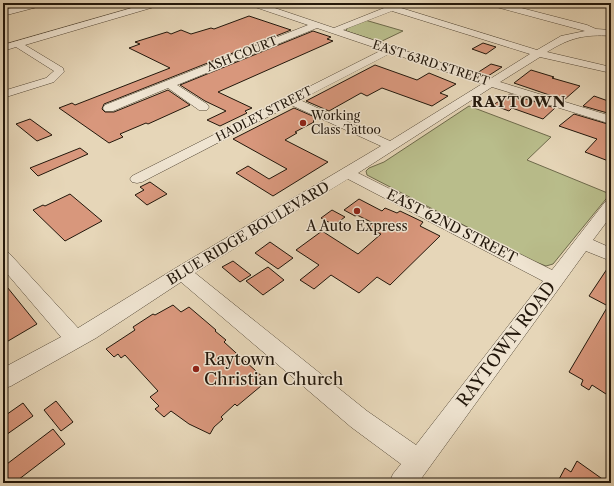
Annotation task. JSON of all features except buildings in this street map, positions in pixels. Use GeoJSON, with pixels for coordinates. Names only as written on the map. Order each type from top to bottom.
{"type":"FeatureCollection","features":[{"type":"Feature","properties":{"kind":"street"},"geometry":{"type":"LineString","coordinates":[[3,13],[42,3]]}},
{"type":"Feature","properties":{"kind":"street"},"geometry":{"type":"LineString","coordinates":[[3,48],[158,3]]}},
{"type":"Feature","properties":{"kind":"street","name":"EAST 63RD STREET"},"geometry":{"type":"LineString","coordinates":[[252,3],[491,83],[611,120]]}},
{"type":"Feature","properties":{"kind":"street"},"geometry":{"type":"LineString","coordinates":[[376,3],[538,53],[611,70]]}},
{"type":"Feature","properties":{"kind":"street"},"geometry":{"type":"LineString","coordinates":[[492,3],[584,26],[594,32],[611,33]]}},
{"type":"Feature","properties":{"kind":"street"},"geometry":{"type":"LineString","coordinates":[[334,31],[391,8]]}},
{"type":"Feature","properties":{"kind":"street","name":"ASH COURT"},"geometry":{"type":"LineString","coordinates":[[109,108],[316,25]]}},
{"type":"Feature","properties":{"kind":"street","name":"BLUE RIDGE BOULEVARD"},"geometry":{"type":"LineString","coordinates":[[3,379],[89,332],[182,273],[348,173],[538,53],[564,38],[594,32]]}},
{"type":"Feature","properties":{"kind":"street"},"geometry":{"type":"LineString","coordinates":[[3,95],[44,82],[56,76],[59,70],[17,44]]}},
{"type":"Feature","properties":{"kind":"street","name":"HADLEY STREET"},"geometry":{"type":"LineString","coordinates":[[137,179],[292,101],[390,49]]}},
{"type":"Feature","properties":{"kind":"street"},"geometry":{"type":"LineString","coordinates":[[168,84],[187,95],[203,107]]}},
{"type":"Feature","properties":{"kind":"street"},"geometry":{"type":"LineString","coordinates":[[292,101],[391,146]]}},
{"type":"Feature","properties":{"kind":"street","name":"EAST 62ND STREET"},"geometry":{"type":"LineString","coordinates":[[348,173],[555,279]]}},
{"type":"Feature","properties":{"kind":"street","name":"RAYTOWN ROAD"},"geometry":{"type":"LineString","coordinates":[[402,483],[555,279],[584,243],[611,205]]}},
{"type":"Feature","properties":{"kind":"street"},"geometry":{"type":"LineString","coordinates":[[584,243],[611,255]]}},
{"type":"Feature","properties":{"kind":"street"},"geometry":{"type":"LineString","coordinates":[[3,257],[75,339]]}},
{"type":"Feature","properties":{"kind":"street"},"geometry":{"type":"LineString","coordinates":[[182,273],[359,419],[418,460]]}},
{"type":"Feature","properties":{"kind":"green space"},"geometry":{"type":"Polygon","coordinates":[[[365,20],[403,31],[380,42],[346,31],[347,28],[365,20]]]}},
{"type":"Feature","properties":{"kind":"green space"},"geometry":{"type":"Polygon","coordinates":[[[469,106],[551,137],[527,160],[610,194],[553,264],[546,266],[533,261],[367,175],[366,171],[369,168],[384,162],[469,106]]]}},
{"type":"Feature","properties":{"kind":"place","name":"Working Class Tattoo"},"geometry":{"type":"Point","coordinates":[303,123]}},
{"type":"Feature","properties":{"kind":"place","name":"A Auto Express"},"geometry":{"type":"Point","coordinates":[357,211]}},
{"type":"Feature","properties":{"kind":"place","name":"Raytown Christian Church"},"geometry":{"type":"Point","coordinates":[196,369]}},
{"type":"Feature","properties":{"kind":"district","name":"RAYTOWN"},"geometry":{"type":"Point","coordinates":[519,102]}}]}
